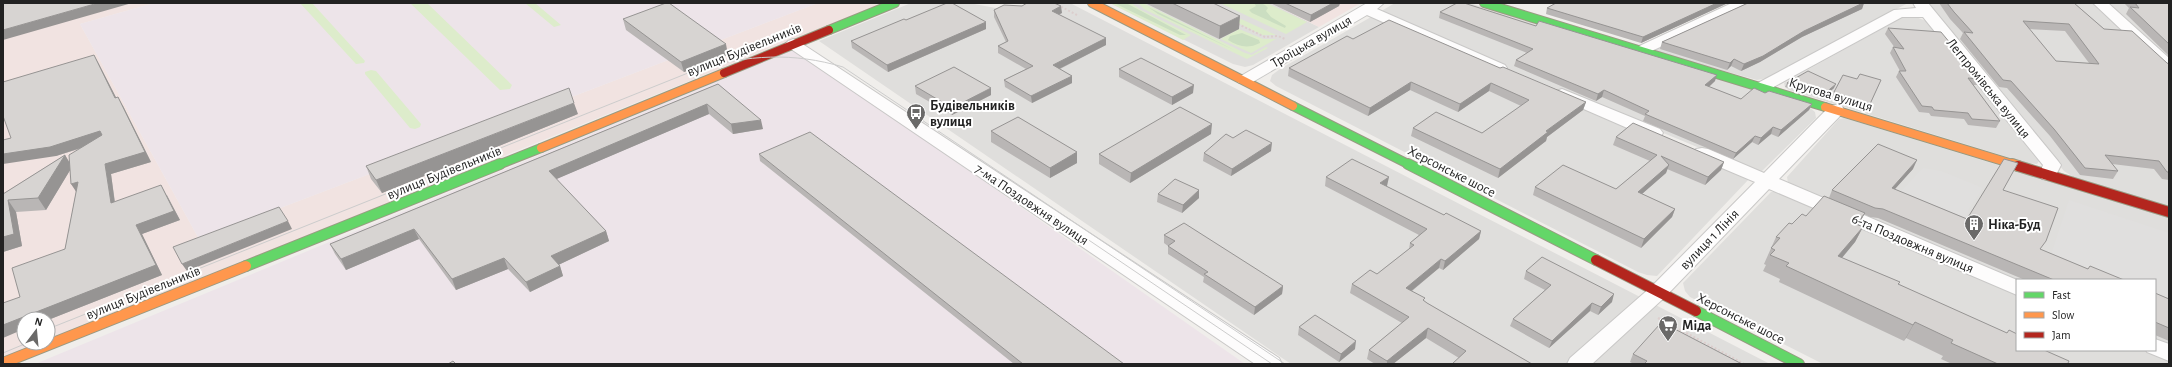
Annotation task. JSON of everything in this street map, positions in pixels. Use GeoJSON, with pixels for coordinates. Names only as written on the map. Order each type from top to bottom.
{"type":"FeatureCollection","features":[{"type":"Feature","properties":{"kind":"street","name":"вулиця Будівельників"},"geometry":{"type":"LineString","coordinates":[[3,363],[490,169],[895,3]]}},
{"type":"Feature","properties":{"kind":"street","name":"Херсонське шосе"},"geometry":{"type":"LineString","coordinates":[[1092,3],[1800,364]]}},
{"type":"Feature","properties":{"kind":"street","name":"Кругова вулиця"},"geometry":{"type":"LineString","coordinates":[[1489,3],[1640,51],[2169,212]]}},
{"type":"Feature","properties":{"kind":"street"},"geometry":{"type":"LineString","coordinates":[[1640,51],[1744,3]]}},
{"type":"Feature","properties":{"kind":"street"},"geometry":{"type":"LineString","coordinates":[[2100,3],[2169,66]]}},
{"type":"Feature","properties":{"kind":"street","name":"Троїцька вулиця"},"geometry":{"type":"LineString","coordinates":[[1245,80],[1372,6]]}},
{"type":"Feature","properties":{"kind":"street"},"geometry":{"type":"LineString","coordinates":[[1372,6],[1517,76]]}},
{"type":"Feature","properties":{"kind":"street"},"geometry":{"type":"LineString","coordinates":[[1762,87],[1899,13],[1923,8]]}},
{"type":"Feature","properties":{"kind":"street","name":"Легпромівська вулиця"},"geometry":{"type":"LineString","coordinates":[[1923,8],[2052,166],[2048,175]]}},
{"type":"Feature","properties":{"kind":"street","name":"7-ма Поздовжня вулиця"},"geometry":{"type":"LineString","coordinates":[[793,44],[1271,364]]}},
{"type":"Feature","properties":{"kind":"street","name":"6-та Поздовжня вулиця"},"geometry":{"type":"LineString","coordinates":[[1546,88],[1768,180],[2016,288]]}},
{"type":"Feature","properties":{"kind":"street","name":"вулиця 1 Лінія"},"geometry":{"type":"LineString","coordinates":[[1578,364],[1658,292],[1836,110]]}},
{"type":"Feature","properties":{"kind":"street"},"geometry":{"type":"LineString","coordinates":[[2156,347],[2169,353]]}},
{"type":"Feature","properties":{"kind":"path"},"geometry":{"type":"LineString","coordinates":[[1233,22],[1265,37],[1278,36],[1286,39]]}},
{"type":"Feature","properties":{"kind":"shaded area"},"geometry":{"type":"Polygon","coordinates":[[[3,3],[154,3],[80,24],[199,239],[818,3],[870,3],[878,5],[56,337],[56,311],[16,311],[16,351],[20,351],[3,358],[3,3]]]}},
{"type":"Feature","properties":{"kind":"shaded area"},"geometry":{"type":"Polygon","coordinates":[[[154,3],[818,3],[199,239],[80,24],[154,3]]]}},
{"type":"Feature","properties":{"kind":"shaded area"},"geometry":{"type":"Polygon","coordinates":[[[911,3],[969,3],[1001,9],[1033,3],[1070,3],[1770,364],[1291,364],[819,41],[911,3]]]}},
{"type":"Feature","properties":{"kind":"shaded area"},"geometry":{"type":"Polygon","coordinates":[[[1110,3],[1270,3],[1319,27],[1253,65],[1245,67],[1233,64],[1110,3]]]}},
{"type":"Feature","properties":{"kind":"shaded area"},"geometry":{"type":"Polygon","coordinates":[[[1270,3],[1361,3],[1319,27],[1270,3]]]}},
{"type":"Feature","properties":{"kind":"shaded area"},"geometry":{"type":"Polygon","coordinates":[[[1395,3],[1469,3],[1808,106],[1815,112],[1816,118],[1762,171],[1753,170],[1506,68],[1382,13],[1383,10],[1395,3]]]}},
{"type":"Feature","properties":{"kind":"shaded area"},"geometry":{"type":"Polygon","coordinates":[[[1751,3],[1908,3],[1767,78],[1757,80],[1659,53],[1654,48],[1751,3]]]}},
{"type":"Feature","properties":{"kind":"shaded area"},"geometry":{"type":"Polygon","coordinates":[[[1926,3],[2095,3],[2169,71],[2169,207],[2075,178],[2064,171],[1926,3]]]}},
{"type":"Feature","properties":{"kind":"shaded area"},"geometry":{"type":"Polygon","coordinates":[[[2105,3],[2169,3],[2169,61],[2105,3]]]}},
{"type":"Feature","properties":{"kind":"shaded area"},"geometry":{"type":"Polygon","coordinates":[[[1371,17],[1377,17],[1749,179],[1657,276],[1638,272],[1276,86],[1270,81],[1272,75],[1280,69],[1371,17]]]}},
{"type":"Feature","properties":{"kind":"shaded area"},"geometry":{"type":"Polygon","coordinates":[[[1916,17],[1931,23],[2039,161],[2037,164],[2027,163],[1789,90],[1785,87],[1784,83],[1901,18],[1916,17]]]}},
{"type":"Feature","properties":{"kind":"shaded area"},"geometry":{"type":"Polygon","coordinates":[[[795,49],[1245,364],[35,364],[795,49]]]}},
{"type":"Feature","properties":{"kind":"shaded area"},"geometry":{"type":"Polygon","coordinates":[[[1844,118],[2169,217],[2169,345],[2156,339],[2156,279],[2016,280],[1798,189],[1788,183],[1787,177],[1839,119],[1844,118]]]}},
{"type":"Feature","properties":{"kind":"shaded area"},"geometry":{"type":"Polygon","coordinates":[[[1923,168],[1941,171],[1983,188],[1968,210],[1966,223],[1893,200],[1923,168]]]}},
{"type":"Feature","properties":{"kind":"shaded area"},"geometry":{"type":"Polygon","coordinates":[[[1771,192],[1778,192],[2016,294],[2016,351],[2146,351],[2169,361],[2169,364],[1823,364],[1690,297],[1685,291],[1683,283],[1771,192]]]}},
{"type":"Feature","properties":{"kind":"shaded area"},"geometry":{"type":"Polygon","coordinates":[[[2069,200],[2169,233],[2169,307],[2156,301],[2156,279],[2101,279],[2050,258],[2069,200]]]}},
{"type":"Feature","properties":{"kind":"green space"},"geometry":{"type":"Polygon","coordinates":[[[300,3],[312,3],[365,61],[364,63],[356,64],[300,3]]]}},
{"type":"Feature","properties":{"kind":"green space"},"geometry":{"type":"Polygon","coordinates":[[[410,3],[427,3],[512,85],[510,89],[500,90],[410,3]]]}},
{"type":"Feature","properties":{"kind":"green space"},"geometry":{"type":"Polygon","coordinates":[[[525,3],[535,3],[561,25],[554,27],[525,3]]]}},
{"type":"Feature","properties":{"kind":"green space"},"geometry":{"type":"Polygon","coordinates":[[[1110,3],[1131,3],[1141,10],[1191,35],[1183,40],[1110,3]]]}},
{"type":"Feature","properties":{"kind":"green space"},"geometry":{"type":"Polygon","coordinates":[[[1114,3],[1128,4],[1186,35],[1180,35],[1114,3]]]}},
{"type":"Feature","properties":{"kind":"green space"},"geometry":{"type":"Polygon","coordinates":[[[1138,3],[1143,3],[1245,53],[1252,55],[1266,47],[1268,48],[1247,59],[1144,9],[1138,3]]]}},
{"type":"Feature","properties":{"kind":"green space"},"geometry":{"type":"Polygon","coordinates":[[[1220,3],[1267,3],[1307,22],[1286,34],[1220,3]]]}},
{"type":"Feature","properties":{"kind":"green space"},"geometry":{"type":"Polygon","coordinates":[[[1254,3],[1265,5],[1268,8],[1266,11],[1271,17],[1286,26],[1285,28],[1252,13],[1249,10],[1256,6],[1254,3]]]}},
{"type":"Feature","properties":{"kind":"green space"},"geometry":{"type":"Polygon","coordinates":[[[1148,7],[1234,50],[1158,14],[1148,7]]]}},
{"type":"Feature","properties":{"kind":"green space"},"geometry":{"type":"Polygon","coordinates":[[[1241,19],[1276,35],[1262,35],[1236,22],[1241,19]]]}},
{"type":"Feature","properties":{"kind":"green space"},"geometry":{"type":"Polygon","coordinates":[[[1239,29],[1263,39],[1276,39],[1251,53],[1221,39],[1239,29]]]}},
{"type":"Feature","properties":{"kind":"green space"},"geometry":{"type":"Polygon","coordinates":[[[1242,33],[1259,40],[1260,43],[1248,47],[1228,40],[1230,36],[1242,33]]]}},
{"type":"Feature","properties":{"kind":"green space"},"geometry":{"type":"Polygon","coordinates":[[[371,70],[376,71],[421,124],[420,127],[415,129],[410,128],[365,74],[365,72],[371,70]]]}},
{"type":"Feature","properties":{"kind":"building"},"geometry":{"type":"Polygon","coordinates":[[[3,3],[98,3],[3,30],[3,3]]]}},
{"type":"Feature","properties":{"kind":"building"},"geometry":{"type":"Polygon","coordinates":[[[669,3],[726,44],[681,62],[623,19],[669,3]]]}},
{"type":"Feature","properties":{"kind":"building"},"geometry":{"type":"Polygon","coordinates":[[[947,3],[952,3],[986,22],[887,65],[851,41],[904,19],[906,20],[947,3]]]}},
{"type":"Feature","properties":{"kind":"building"},"geometry":{"type":"Polygon","coordinates":[[[1027,3],[1054,3],[1061,6],[1052,11],[1106,38],[1053,65],[1072,76],[1031,96],[1004,80],[1033,66],[998,46],[1008,41],[994,10],[1004,5],[1022,6],[1027,3]]]}},
{"type":"Feature","properties":{"kind":"building"},"geometry":{"type":"Polygon","coordinates":[[[1172,3],[1213,3],[1240,16],[1220,26],[1172,3]]]}},
{"type":"Feature","properties":{"kind":"building"},"geometry":{"type":"Polygon","coordinates":[[[1285,3],[1333,3],[1311,15],[1285,3]]]}},
{"type":"Feature","properties":{"kind":"building"},"geometry":{"type":"Polygon","coordinates":[[[1457,3],[1464,3],[1536,26],[1539,21],[1717,75],[1705,85],[1741,99],[1754,88],[1765,93],[1769,91],[1812,104],[1781,130],[1773,127],[1761,138],[1755,136],[1736,153],[1645,114],[1649,111],[1604,90],[1598,94],[1516,60],[1533,49],[1440,12],[1457,3]]]}},
{"type":"Feature","properties":{"kind":"building"},"geometry":{"type":"Polygon","coordinates":[[[1556,3],[1717,3],[1643,37],[1547,8],[1556,3]]]}},
{"type":"Feature","properties":{"kind":"building"},"geometry":{"type":"Polygon","coordinates":[[[1748,3],[1863,3],[1804,31],[1763,56],[1744,64],[1734,59],[1730,63],[1662,42],[1748,3]]]}},
{"type":"Feature","properties":{"kind":"building"},"geometry":{"type":"Polygon","coordinates":[[[1947,3],[2074,3],[2104,29],[2132,31],[2169,64],[2169,172],[2167,172],[2159,161],[2105,155],[2118,171],[2085,168],[2054,129],[2011,81],[2003,80],[1964,32],[1973,33],[1947,3]],[[2023,21],[2056,61],[2099,64],[2069,24],[2023,21]]]}},
{"type":"Feature","properties":{"kind":"building"},"geometry":{"type":"Polygon","coordinates":[[[2135,3],[2169,3],[2169,44],[2130,7],[2139,8],[2135,3]]]}},
{"type":"Feature","properties":{"kind":"building"},"geometry":{"type":"Polygon","coordinates":[[[1389,20],[1500,68],[1503,67],[1586,102],[1546,131],[1548,132],[1500,169],[1413,128],[1436,112],[1482,133],[1529,100],[1491,83],[1460,104],[1411,82],[1370,108],[1289,68],[1347,36],[1353,39],[1389,20]]]}},
{"type":"Feature","properties":{"kind":"building"},"geometry":{"type":"Polygon","coordinates":[[[1888,28],[1941,32],[1980,79],[1968,78],[2000,121],[1972,119],[1968,113],[1934,110],[1932,107],[1922,106],[1899,71],[1906,71],[1893,47],[1904,49],[1888,28]]]}},
{"type":"Feature","properties":{"kind":"building"},"geometry":{"type":"Polygon","coordinates":[[[94,55],[115,98],[118,97],[145,152],[105,164],[111,203],[161,185],[174,211],[136,225],[156,265],[39,311],[16,311],[16,320],[3,325],[3,303],[20,297],[12,268],[65,249],[78,182],[71,184],[69,155],[102,135],[100,131],[50,147],[3,154],[3,140],[11,138],[3,116],[3,82],[94,55]]]}},
{"type":"Feature","properties":{"kind":"building"},"geometry":{"type":"Polygon","coordinates":[[[1141,58],[1194,85],[1172,97],[1119,69],[1141,58]]]}},
{"type":"Feature","properties":{"kind":"building"},"geometry":{"type":"Polygon","coordinates":[[[954,67],[991,88],[952,108],[915,86],[954,67]]]}},
{"type":"Feature","properties":{"kind":"building"},"geometry":{"type":"Polygon","coordinates":[[[1808,71],[1836,84],[1824,94],[1787,83],[1808,71]]]}},
{"type":"Feature","properties":{"kind":"building"},"geometry":{"type":"Polygon","coordinates":[[[1860,74],[1881,80],[1870,104],[1834,92],[1843,75],[1857,79],[1860,74]]]}},
{"type":"Feature","properties":{"kind":"building"},"geometry":{"type":"Polygon","coordinates":[[[718,84],[761,120],[731,124],[707,104],[549,171],[606,231],[551,256],[560,266],[526,282],[504,258],[452,279],[414,229],[341,259],[330,244],[718,84]]]}},
{"type":"Feature","properties":{"kind":"building"},"geometry":{"type":"Polygon","coordinates":[[[569,88],[574,103],[376,180],[366,166],[569,88]]]}},
{"type":"Feature","properties":{"kind":"building"},"geometry":{"type":"Polygon","coordinates":[[[1180,107],[1212,124],[1131,173],[1099,154],[1180,107]]]}},
{"type":"Feature","properties":{"kind":"building"},"geometry":{"type":"Polygon","coordinates":[[[1018,117],[1077,152],[1050,168],[991,131],[1018,117]]]}},
{"type":"Feature","properties":{"kind":"building"},"geometry":{"type":"Polygon","coordinates":[[[1633,123],[1724,162],[1708,177],[1661,156],[1669,165],[1638,192],[1675,209],[1644,239],[1535,187],[1563,165],[1616,189],[1657,155],[1616,137],[1633,123]]]}},
{"type":"Feature","properties":{"kind":"building"},"geometry":{"type":"Polygon","coordinates":[[[1246,130],[1272,143],[1232,169],[1204,153],[1226,134],[1233,138],[1246,130]]]}},
{"type":"Feature","properties":{"kind":"building"},"geometry":{"type":"Polygon","coordinates":[[[810,132],[1124,364],[1023,364],[759,154],[810,132]]]}},
{"type":"Feature","properties":{"kind":"building"},"geometry":{"type":"Polygon","coordinates":[[[1878,144],[1917,160],[1892,188],[1967,219],[2004,159],[2018,163],[2003,190],[2058,208],[2046,241],[2040,249],[2088,269],[2090,266],[2122,279],[2052,279],[1883,209],[1875,208],[1832,190],[1878,144]]]}},
{"type":"Feature","properties":{"kind":"building"},"geometry":{"type":"Polygon","coordinates":[[[65,155],[38,198],[8,200],[14,234],[3,237],[3,194],[65,155]]]}},
{"type":"Feature","properties":{"kind":"building"},"geometry":{"type":"Polygon","coordinates":[[[1352,159],[1389,177],[1380,183],[1444,215],[1446,213],[1481,231],[1445,261],[1441,259],[1406,288],[1425,298],[1423,300],[1427,303],[1532,364],[1452,364],[1466,351],[1428,328],[1387,361],[1369,350],[1409,317],[1352,284],[1370,270],[1377,274],[1414,245],[1410,243],[1427,229],[1326,177],[1352,159]]]}},
{"type":"Feature","properties":{"kind":"building"},"geometry":{"type":"Polygon","coordinates":[[[1175,179],[1199,190],[1183,205],[1158,194],[1175,179]]]}},
{"type":"Feature","properties":{"kind":"building"},"geometry":{"type":"Polygon","coordinates":[[[1824,196],[1865,213],[1856,224],[1863,227],[1838,256],[1900,282],[1898,284],[2007,333],[2009,330],[2016,334],[2016,351],[2046,351],[2069,361],[2069,364],[1998,364],[1951,343],[1953,340],[1915,322],[1913,325],[1786,266],[1789,263],[1770,255],[1775,250],[1771,248],[1780,238],[1776,237],[1789,223],[1792,224],[1802,214],[1806,216],[1824,196]]]}},
{"type":"Feature","properties":{"kind":"building"},"geometry":{"type":"Polygon","coordinates":[[[279,207],[288,221],[182,264],[173,247],[279,207]]]}},
{"type":"Feature","properties":{"kind":"building"},"geometry":{"type":"Polygon","coordinates":[[[1184,223],[1283,286],[1255,307],[1204,274],[1208,272],[1168,246],[1175,241],[1164,235],[1184,223]]]}},
{"type":"Feature","properties":{"kind":"building"},"geometry":{"type":"Polygon","coordinates":[[[1542,257],[1614,294],[1601,307],[1592,303],[1552,341],[1513,319],[1551,285],[1526,271],[1542,257]]]}},
{"type":"Feature","properties":{"kind":"building"},"geometry":{"type":"Polygon","coordinates":[[[2156,293],[2169,299],[2169,328],[2156,322],[2156,293]]]}},
{"type":"Feature","properties":{"kind":"building"},"geometry":{"type":"Polygon","coordinates":[[[1315,315],[1356,341],[1341,354],[1299,327],[1315,315]]]}},
{"type":"Feature","properties":{"kind":"building"},"geometry":{"type":"Polygon","coordinates":[[[1660,324],[1667,325],[1742,364],[1644,364],[1647,361],[1633,354],[1660,324]]]}},
{"type":"Feature","properties":{"kind":"building"},"geometry":{"type":"Polygon","coordinates":[[[453,361],[456,364],[448,364],[453,361]]]}},
{"type":"Feature","properties":{"kind":"tram line"},"geometry":{"type":"LineString","coordinates":[[56,326],[698,69],[753,58],[788,57],[824,62],[843,67],[1285,364]]}},
{"type":"Feature","properties":{"kind":"tram line"},"geometry":{"type":"LineString","coordinates":[[997,178],[1272,364]]}},
{"type":"Feature","properties":{"kind":"tram line"},"geometry":{"type":"LineString","coordinates":[[3,353],[16,348]]}},
{"type":"Feature","properties":{"kind":"traffic: fast"},"geometry":{"type":"LineString","coordinates":[[829,30],[895,3]]}},
{"type":"Feature","properties":{"kind":"traffic: fast"},"geometry":{"type":"LineString","coordinates":[[1484,3],[1825,107]]}},
{"type":"Feature","properties":{"kind":"traffic: fast"},"geometry":{"type":"LineString","coordinates":[[1293,106],[1596,260]]}},
{"type":"Feature","properties":{"kind":"traffic: fast"},"geometry":{"type":"LineString","coordinates":[[246,266],[541,148]]}},
{"type":"Feature","properties":{"kind":"traffic: fast"},"geometry":{"type":"LineString","coordinates":[[1696,311],[1799,364]]}},
{"type":"Feature","properties":{"kind":"traffic: slow"},"geometry":{"type":"LineString","coordinates":[[1092,3],[1293,106]]}},
{"type":"Feature","properties":{"kind":"traffic: slow"},"geometry":{"type":"LineString","coordinates":[[541,148],[724,73]]}},
{"type":"Feature","properties":{"kind":"traffic: slow"},"geometry":{"type":"LineString","coordinates":[[1825,107],[2018,166]]}},
{"type":"Feature","properties":{"kind":"traffic: slow"},"geometry":{"type":"LineString","coordinates":[[3,363],[246,266]]}},
{"type":"Feature","properties":{"kind":"traffic: jam"},"geometry":{"type":"LineString","coordinates":[[724,73],[829,30]]}},
{"type":"Feature","properties":{"kind":"traffic: jam"},"geometry":{"type":"LineString","coordinates":[[2018,166],[2169,212]]}},
{"type":"Feature","properties":{"kind":"traffic: jam"},"geometry":{"type":"LineString","coordinates":[[1596,260],[1696,311]]}},
{"type":"Feature","properties":{"kind":"place","name":"Будівельників вулиця"},"geometry":{"type":"Point","coordinates":[916,130]}},
{"type":"Feature","properties":{"kind":"place","name":"Ніка-Буд"},"geometry":{"type":"Point","coordinates":[1974,241]}},
{"type":"Feature","properties":{"kind":"place","name":"Міда"},"geometry":{"type":"Point","coordinates":[1668,342]}}]}
